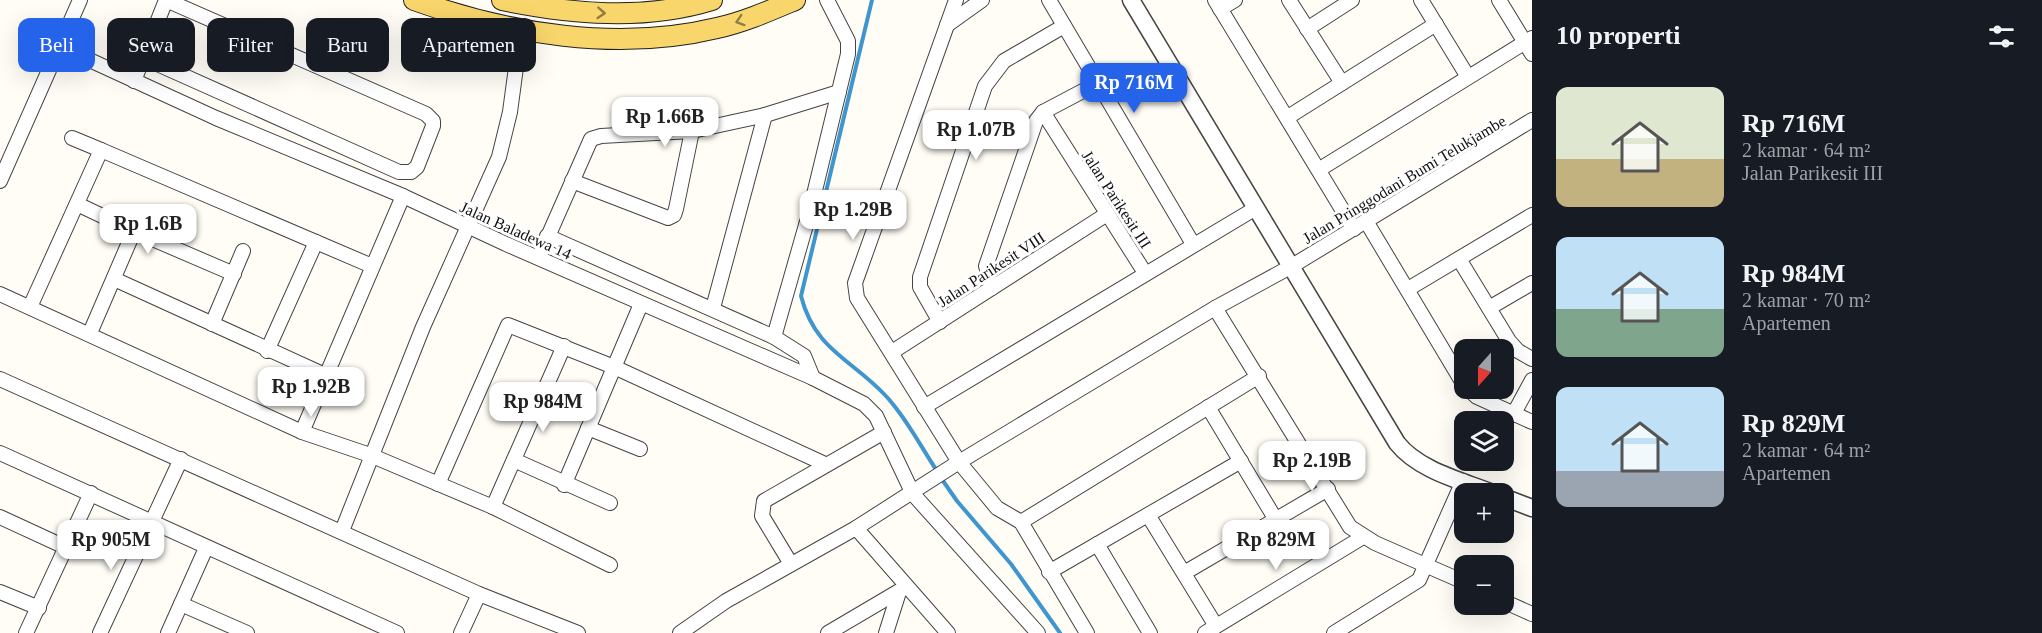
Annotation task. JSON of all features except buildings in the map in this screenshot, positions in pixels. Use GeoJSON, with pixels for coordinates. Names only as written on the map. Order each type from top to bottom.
{"type":"FeatureCollection","features":[{"type":"Feature","properties":{"kind":"main road"},"geometry":{"type":"LineString","coordinates":[[414,0],[471,18]]}},
{"type":"Feature","properties":{"kind":"main road"},"geometry":{"type":"LineString","coordinates":[[502,0],[543,8],[607,14],[663,12],[712,0]]}},
{"type":"Feature","properties":{"kind":"main road"},"geometry":{"type":"LineString","coordinates":[[536,32],[583,37],[686,34],[741,22],[795,0]]}},
{"type":"Feature","properties":{"kind":"street"},"geometry":{"type":"LineString","coordinates":[[72,18],[80,0]]}},
{"type":"Feature","properties":{"kind":"street"},"geometry":{"type":"LineString","coordinates":[[166,0],[426,114],[433,121],[433,126],[417,167],[411,172],[399,172],[144,58],[166,0]]}},
{"type":"Feature","properties":{"kind":"street"},"geometry":{"type":"LineString","coordinates":[[774,337],[810,211],[849,47],[828,0]]}},
{"type":"Feature","properties":{"kind":"street"},"geometry":{"type":"LineString","coordinates":[[956,0],[855,283],[857,298],[959,462],[997,508],[1021,522],[1048,572],[1086,633]]}},
{"type":"Feature","properties":{"kind":"street"},"geometry":{"type":"LineString","coordinates":[[1049,0],[1193,244]]}},
{"type":"Feature","properties":{"kind":"street"},"geometry":{"type":"LineString","coordinates":[[1131,0],[1407,456],[1468,483]]}},
{"type":"Feature","properties":{"kind":"street"},"geometry":{"type":"LineString","coordinates":[[1235,0],[1218,5],[1320,169],[1354,229]]}},
{"type":"Feature","properties":{"kind":"street"},"geometry":{"type":"LineString","coordinates":[[1289,0],[1342,83]]}},
{"type":"Feature","properties":{"kind":"street"},"geometry":{"type":"LineString","coordinates":[[1307,29],[1351,0]]}},
{"type":"Feature","properties":{"kind":"street"},"geometry":{"type":"LineString","coordinates":[[1421,0],[1468,77]]}},
{"type":"Feature","properties":{"kind":"street"},"geometry":{"type":"LineString","coordinates":[[1320,169],[1468,77],[1530,45],[1499,0]]}},
{"type":"Feature","properties":{"kind":"street"},"geometry":{"type":"LineString","coordinates":[[947,25],[977,1]]}},
{"type":"Feature","properties":{"kind":"street"},"geometry":{"type":"LineString","coordinates":[[1287,117],[1436,24]]}},
{"type":"Feature","properties":{"kind":"street"},"geometry":{"type":"LineString","coordinates":[[940,322],[920,286],[920,277],[985,86],[1004,61],[1064,26]]}},
{"type":"Feature","properties":{"kind":"street","name":"Jalan Baladewa 14"},"geometry":{"type":"LineString","coordinates":[[95,62],[813,378],[871,409],[913,494],[1038,633]]}},
{"type":"Feature","properties":{"kind":"street"},"geometry":{"type":"LineString","coordinates":[[0,181],[47,72]]}},
{"type":"Feature","properties":{"kind":"street"},"geometry":{"type":"LineString","coordinates":[[134,81],[138,72]]}},
{"type":"Feature","properties":{"kind":"street"},"geometry":{"type":"LineString","coordinates":[[342,531],[370,456],[504,142],[515,72]]}},
{"type":"Feature","properties":{"kind":"street"},"geometry":{"type":"LineString","coordinates":[[992,288],[986,266],[1033,128],[1042,112],[1098,82]]}},
{"type":"Feature","properties":{"kind":"street"},"geometry":{"type":"LineString","coordinates":[[539,257],[586,145],[596,136],[692,131],[765,115],[839,92]]}},
{"type":"Feature","properties":{"kind":"street","name":"Jalan Parikesit III"},"geometry":{"type":"LineString","coordinates":[[1042,112],[1145,273]]}},
{"type":"Feature","properties":{"kind":"street"},"geometry":{"type":"LineString","coordinates":[[713,308],[765,115]]}},
{"type":"Feature","properties":{"kind":"street","name":"Jalan Pringgodani Bumi Telukjambe"},"geometry":{"type":"LineString","coordinates":[[681,633],[726,601],[913,494],[959,462],[1215,308],[1354,229],[1532,120]]}},
{"type":"Feature","properties":{"kind":"street"},"geometry":{"type":"LineString","coordinates":[[572,181],[660,217],[668,218],[676,209],[692,131]]}},
{"type":"Feature","properties":{"kind":"street"},"geometry":{"type":"LineString","coordinates":[[72,138],[372,266]]}},
{"type":"Feature","properties":{"kind":"street"},"geometry":{"type":"LineString","coordinates":[[30,307],[101,150]]}},
{"type":"Feature","properties":{"kind":"street"},"geometry":{"type":"LineString","coordinates":[[302,432],[403,196]]}},
{"type":"Feature","properties":{"kind":"street"},"geometry":{"type":"LineString","coordinates":[[77,204],[234,274]]}},
{"type":"Feature","properties":{"kind":"street"},"geometry":{"type":"LineString","coordinates":[[924,407],[1256,208]]}},
{"type":"Feature","properties":{"kind":"street","name":"Jalan Parikesit VIII"},"geometry":{"type":"LineString","coordinates":[[892,352],[1107,214]]}},
{"type":"Feature","properties":{"kind":"street"},"geometry":{"type":"LineString","coordinates":[[1408,289],[1532,215]]}},
{"type":"Feature","properties":{"kind":"street"},"geometry":{"type":"LineString","coordinates":[[1366,221],[1454,368]]}},
{"type":"Feature","properties":{"kind":"street"},"geometry":{"type":"LineString","coordinates":[[90,333],[134,231]]}},
{"type":"Feature","properties":{"kind":"street"},"geometry":{"type":"LineString","coordinates":[[547,236],[774,337],[804,356],[813,378]]}},
{"type":"Feature","properties":{"kind":"street"},"geometry":{"type":"LineString","coordinates":[[267,351],[316,242]]}},
{"type":"Feature","properties":{"kind":"street"},"geometry":{"type":"LineString","coordinates":[[212,324],[243,251]]}},
{"type":"Feature","properties":{"kind":"street"},"geometry":{"type":"LineString","coordinates":[[1459,259],[1514,347],[1532,359]]}},
{"type":"Feature","properties":{"kind":"street"},"geometry":{"type":"LineString","coordinates":[[114,279],[267,351],[325,375]]}},
{"type":"Feature","properties":{"kind":"street"},"geometry":{"type":"LineString","coordinates":[[1489,308],[1531,286]]}},
{"type":"Feature","properties":{"kind":"street"},"geometry":{"type":"LineString","coordinates":[[0,294],[90,333],[302,432],[370,456],[493,507],[610,565]]}},
{"type":"Feature","properties":{"kind":"street"},"geometry":{"type":"LineString","coordinates":[[564,484],[641,304]]}},
{"type":"Feature","properties":{"kind":"street"},"geometry":{"type":"LineString","coordinates":[[1215,308],[1350,527],[1363,537],[1454,577]]}},
{"type":"Feature","properties":{"kind":"street"},"geometry":{"type":"LineString","coordinates":[[438,484],[508,325],[614,367],[825,464]]}},
{"type":"Feature","properties":{"kind":"street"},"geometry":{"type":"LineString","coordinates":[[493,507],[564,346]]}},
{"type":"Feature","properties":{"kind":"street"},"geometry":{"type":"LineString","coordinates":[[1021,522],[1259,376]]}},
{"type":"Feature","properties":{"kind":"street"},"geometry":{"type":"LineString","coordinates":[[0,379],[479,594],[578,633]]}},
{"type":"Feature","properties":{"kind":"street"},"geometry":{"type":"LineString","coordinates":[[1532,380],[1514,415],[1532,422]]}},
{"type":"Feature","properties":{"kind":"street"},"geometry":{"type":"LineString","coordinates":[[1486,399],[1507,411]]}},
{"type":"Feature","properties":{"kind":"street"},"geometry":{"type":"LineString","coordinates":[[1208,407],[1276,520]]}},
{"type":"Feature","properties":{"kind":"street"},"geometry":{"type":"LineString","coordinates":[[588,428],[640,449]]}},
{"type":"Feature","properties":{"kind":"street"},"geometry":{"type":"LineString","coordinates":[[791,564],[762,516],[764,501],[884,432]]}},
{"type":"Feature","properties":{"kind":"street"},"geometry":{"type":"LineString","coordinates":[[0,453],[92,492],[206,548],[397,633]]}},
{"type":"Feature","properties":{"kind":"street"},"geometry":{"type":"LineString","coordinates":[[100,633],[182,459]]}},
{"type":"Feature","properties":{"kind":"street"},"geometry":{"type":"LineString","coordinates":[[514,460],[610,503]]}},
{"type":"Feature","properties":{"kind":"street"},"geometry":{"type":"LineString","coordinates":[[1048,572],[1241,461]]}},
{"type":"Feature","properties":{"kind":"street"},"geometry":{"type":"LineString","coordinates":[[1334,633],[1415,584],[1428,565],[1463,481]]}},
{"type":"Feature","properties":{"kind":"street"},"geometry":{"type":"LineString","coordinates":[[1184,573],[1328,489]]}},
{"type":"Feature","properties":{"kind":"street"},"geometry":{"type":"LineString","coordinates":[[26,633],[92,492]]}},
{"type":"Feature","properties":{"kind":"street"},"geometry":{"type":"LineString","coordinates":[[1514,501],[1532,508]]}},
{"type":"Feature","properties":{"kind":"street"},"geometry":{"type":"LineString","coordinates":[[1148,514],[1184,573],[1210,630],[1363,537]]}},
{"type":"Feature","properties":{"kind":"street"},"geometry":{"type":"LineString","coordinates":[[0,517],[65,547]]}},
{"type":"Feature","properties":{"kind":"street"},"geometry":{"type":"LineString","coordinates":[[856,528],[903,589],[948,633]]}},
{"type":"Feature","properties":{"kind":"street"},"geometry":{"type":"LineString","coordinates":[[1097,544],[1150,633]]}},
{"type":"Feature","properties":{"kind":"street"},"geometry":{"type":"LineString","coordinates":[[168,633],[206,548]]}},
{"type":"Feature","properties":{"kind":"street"},"geometry":{"type":"LineString","coordinates":[[828,633],[903,589]]}},
{"type":"Feature","properties":{"kind":"street"},"geometry":{"type":"LineString","coordinates":[[886,633],[903,589]]}},
{"type":"Feature","properties":{"kind":"street"},"geometry":{"type":"LineString","coordinates":[[0,592],[39,608]]}},
{"type":"Feature","properties":{"kind":"street"},"geometry":{"type":"LineString","coordinates":[[461,633],[479,594]]}},
{"type":"Feature","properties":{"kind":"street"},"geometry":{"type":"LineString","coordinates":[[181,604],[230,629],[247,633]]}},
{"type":"Feature","properties":{"kind":"street"},"geometry":{"type":"LineString","coordinates":[[1514,606],[1532,614]]}},
{"type":"Feature","properties":{"kind":"waterway"},"geometry":{"type":"LineString","coordinates":[[872,0],[801,296],[815,329],[835,352],[872,382],[892,403],[937,471]]}},
{"type":"Feature","properties":{"kind":"waterway"},"geometry":{"type":"LineString","coordinates":[[941,478],[957,501],[1011,564],[1060,633]]}}]}
